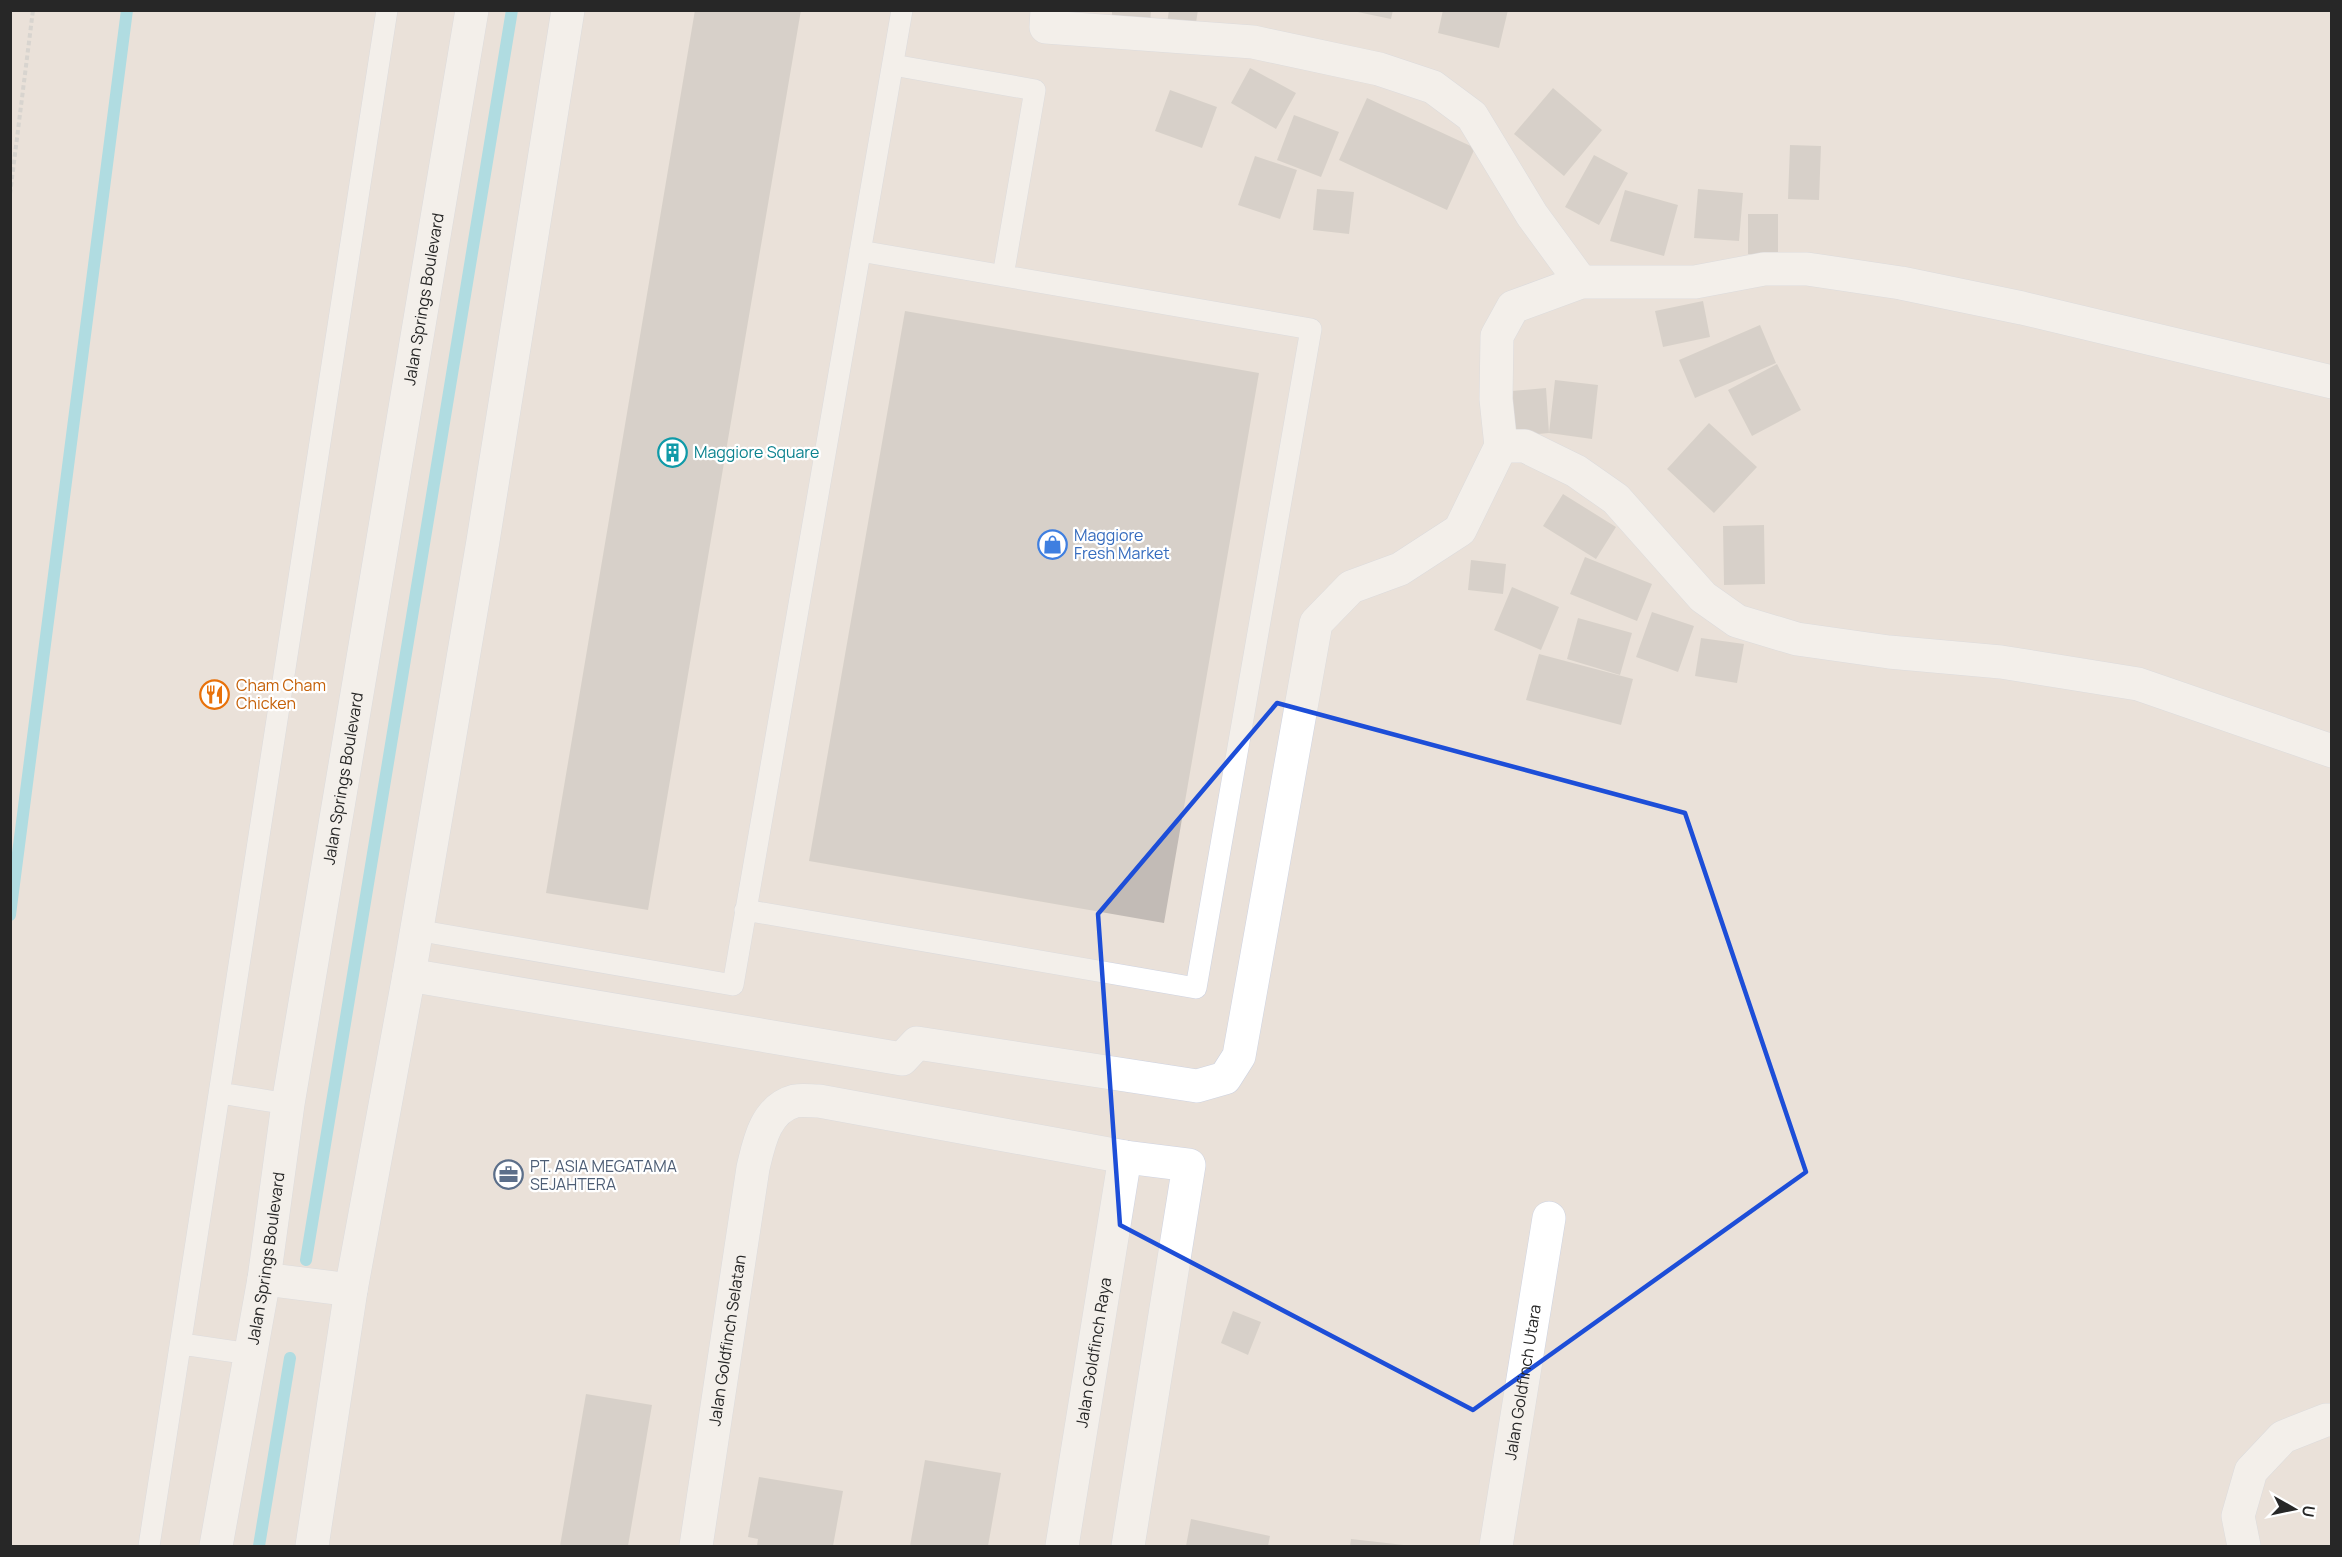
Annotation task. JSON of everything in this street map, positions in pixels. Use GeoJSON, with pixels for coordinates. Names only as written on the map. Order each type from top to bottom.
{"type":"FeatureCollection","features":[{"type":"Feature","properties":{"kind":"street","name":"Jalan Springs Boulevard"},"geometry":{"type":"LineString","coordinates":[[216,1546],[264,1280],[288,1104],[472,10]]}},
{"type":"Feature","properties":{"kind":"street"},"geometry":{"type":"LineString","coordinates":[[312,1546],[351,1290],[409,975],[483,542],[568,10]]}},
{"type":"Feature","properties":{"kind":"street"},"geometry":{"type":"LineString","coordinates":[[1047,10],[1046,27],[1253,42],[1379,69],[1433,87],[1472,116],[1532,215],[1581,282]]}},
{"type":"Feature","properties":{"kind":"street"},"geometry":{"type":"LineString","coordinates":[[409,975],[902,1059],[917,1043],[1197,1086],[1225,1078],[1239,1056],[1316,623],[1351,587],[1400,569],[1460,530],[1501,446],[1496,399],[1497,336],[1513,307],[1581,282],[1695,282],[1764,269],[1807,269],[1901,283],[2022,308],[2331,382]]}},
{"type":"Feature","properties":{"kind":"street"},"geometry":{"type":"LineString","coordinates":[[1501,446],[1525,446],[1576,471],[1616,499],[1703,597],[1737,621],[1797,639],[1888,652],[2001,662],[2138,684],[2331,751]]}},
{"type":"Feature","properties":{"kind":"street","name":"Jalan Goldfinch Selatan"},"geometry":{"type":"LineString","coordinates":[[696,1546],[753,1168],[761,1135],[773,1115],[794,1101],[819,1101],[1125,1157]]}},
{"type":"Feature","properties":{"kind":"street"},"geometry":{"type":"LineString","coordinates":[[1125,1157],[1189,1165],[1128,1546]]}},
{"type":"Feature","properties":{"kind":"street","name":"Jalan Goldfinch Raya"},"geometry":{"type":"LineString","coordinates":[[1062,1546],[1125,1157]]}},
{"type":"Feature","properties":{"kind":"street","name":"Jalan Goldfinch Utara"},"geometry":{"type":"LineString","coordinates":[[1496,1546],[1550,1218]]}},
{"type":"Feature","properties":{"kind":"street"},"geometry":{"type":"LineString","coordinates":[[264,1280],[351,1290]]}},
{"type":"Feature","properties":{"kind":"street"},"geometry":{"type":"LineString","coordinates":[[2244,1546],[2238,1516],[2251,1471],[2283,1437],[2331,1420]]}},
{"type":"Feature","properties":{"kind":"lane"},"geometry":{"type":"LineString","coordinates":[[149,1546],[387,10]]}},
{"type":"Feature","properties":{"kind":"lane"},"geometry":{"type":"LineString","coordinates":[[416,930],[733,985],[902,10]]}},
{"type":"Feature","properties":{"kind":"lane"},"geometry":{"type":"LineString","coordinates":[[893,65],[1035,90],[1003,276]]}},
{"type":"Feature","properties":{"kind":"lane"},"geometry":{"type":"LineString","coordinates":[[745,910],[1196,988],[1311,329],[860,251]]}},
{"type":"Feature","properties":{"kind":"lane"},"geometry":{"type":"LineString","coordinates":[[220,1093],[288,1104]]}},
{"type":"Feature","properties":{"kind":"lane"},"geometry":{"type":"LineString","coordinates":[[182,1344],[250,1354]]}},
{"type":"Feature","properties":{"kind":"path"},"geometry":{"type":"LineString","coordinates":[[10,194],[33,10]]}},
{"type":"Feature","properties":{"kind":"highlighted area"},"geometry":{"type":"Polygon","coordinates":[[[1277,703],[1685,813],[1806,1172],[1473,1410],[1120,1225],[1098,914],[1277,703]]]}},
{"type":"Feature","properties":{"kind":"building","name":"Maggiore Square"},"geometry":{"type":"Polygon","coordinates":[[[695,10],[801,10],[648,910],[546,893],[695,10]]]}},
{"type":"Feature","properties":{"kind":"building"},"geometry":{"type":"Polygon","coordinates":[[[1112,10],[1151,10],[1150,26],[1112,25],[1112,10]]]}},
{"type":"Feature","properties":{"kind":"building"},"geometry":{"type":"Polygon","coordinates":[[[1169,10],[1198,10],[1195,29],[1167,24],[1169,10]]]}},
{"type":"Feature","properties":{"kind":"building"},"geometry":{"type":"Polygon","coordinates":[[[1348,10],[1393,10],[1391,19],[1348,10]]]}},
{"type":"Feature","properties":{"kind":"building"},"geometry":{"type":"Polygon","coordinates":[[[1443,10],[1508,10],[1499,48],[1438,33],[1443,10]]]}},
{"type":"Feature","properties":{"kind":"building"},"geometry":{"type":"Polygon","coordinates":[[[1250,68],[1296,93],[1276,129],[1231,103],[1250,68]]]}},
{"type":"Feature","properties":{"kind":"building"},"geometry":{"type":"Polygon","coordinates":[[[1553,88],[1602,130],[1564,176],[1514,134],[1553,88]]]}},
{"type":"Feature","properties":{"kind":"building"},"geometry":{"type":"Polygon","coordinates":[[[1170,90],[1217,107],[1202,148],[1155,131],[1170,90]]]}},
{"type":"Feature","properties":{"kind":"building"},"geometry":{"type":"Polygon","coordinates":[[[1367,98],[1475,148],[1447,210],[1339,160],[1367,98]]]}},
{"type":"Feature","properties":{"kind":"building"},"geometry":{"type":"Polygon","coordinates":[[[1294,115],[1339,132],[1321,177],[1277,160],[1294,115]]]}},
{"type":"Feature","properties":{"kind":"building"},"geometry":{"type":"Polygon","coordinates":[[[1790,145],[1821,146],[1819,200],[1788,199],[1790,145]]]}},
{"type":"Feature","properties":{"kind":"building"},"geometry":{"type":"Polygon","coordinates":[[[1594,155],[1628,173],[1599,225],[1565,207],[1594,155]]]}},
{"type":"Feature","properties":{"kind":"building"},"geometry":{"type":"Polygon","coordinates":[[[1255,156],[1297,170],[1280,219],[1238,205],[1255,156]]]}},
{"type":"Feature","properties":{"kind":"building"},"geometry":{"type":"Polygon","coordinates":[[[1317,189],[1354,192],[1349,234],[1313,230],[1317,189]]]}},
{"type":"Feature","properties":{"kind":"building"},"geometry":{"type":"Polygon","coordinates":[[[1698,189],[1743,193],[1739,241],[1694,238],[1698,189]]]}},
{"type":"Feature","properties":{"kind":"building"},"geometry":{"type":"Polygon","coordinates":[[[1625,190],[1678,205],[1664,256],[1610,241],[1625,190]]]}},
{"type":"Feature","properties":{"kind":"building"},"geometry":{"type":"Polygon","coordinates":[[[1748,214],[1778,214],[1778,254],[1748,254],[1748,214]]]}},
{"type":"Feature","properties":{"kind":"building"},"geometry":{"type":"Polygon","coordinates":[[[1703,301],[1710,337],[1663,347],[1655,311],[1703,301]]]}},
{"type":"Feature","properties":{"kind":"building"},"geometry":{"type":"Polygon","coordinates":[[[905,311],[1259,373],[1164,923],[809,861],[905,311]]]}},
{"type":"Feature","properties":{"kind":"building"},"geometry":{"type":"Polygon","coordinates":[[[1760,325],[1776,363],[1695,398],[1679,360],[1760,325]]]}},
{"type":"Feature","properties":{"kind":"building"},"geometry":{"type":"Polygon","coordinates":[[[1777,364],[1801,410],[1752,436],[1728,390],[1777,364]]]}},
{"type":"Feature","properties":{"kind":"building"},"geometry":{"type":"Polygon","coordinates":[[[1555,380],[1598,385],[1592,439],[1549,433],[1555,380]]]}},
{"type":"Feature","properties":{"kind":"building"},"geometry":{"type":"Polygon","coordinates":[[[1546,388],[1549,433],[1514,436],[1512,391],[1546,388]]]}},
{"type":"Feature","properties":{"kind":"building"},"geometry":{"type":"Polygon","coordinates":[[[1709,423],[1757,467],[1714,513],[1667,469],[1709,423]]]}},
{"type":"Feature","properties":{"kind":"building"},"geometry":{"type":"Polygon","coordinates":[[[1563,494],[1616,527],[1596,559],[1543,526],[1563,494]]]}},
{"type":"Feature","properties":{"kind":"building"},"geometry":{"type":"Polygon","coordinates":[[[1764,525],[1765,584],[1724,585],[1723,526],[1764,525]]]}},
{"type":"Feature","properties":{"kind":"building"},"geometry":{"type":"Polygon","coordinates":[[[1585,557],[1652,584],[1637,621],[1570,594],[1585,557]]]}},
{"type":"Feature","properties":{"kind":"building"},"geometry":{"type":"Polygon","coordinates":[[[1471,560],[1506,564],[1503,594],[1468,590],[1471,560]]]}},
{"type":"Feature","properties":{"kind":"building"},"geometry":{"type":"Polygon","coordinates":[[[1512,587],[1559,607],[1541,650],[1494,630],[1512,587]]]}},
{"type":"Feature","properties":{"kind":"building"},"geometry":{"type":"Polygon","coordinates":[[[1652,612],[1694,626],[1678,672],[1636,657],[1652,612]]]}},
{"type":"Feature","properties":{"kind":"building"},"geometry":{"type":"Polygon","coordinates":[[[1578,618],[1632,633],[1620,675],[1567,659],[1578,618]]]}},
{"type":"Feature","properties":{"kind":"building"},"geometry":{"type":"Polygon","coordinates":[[[1701,638],[1744,644],[1737,683],[1695,676],[1701,638]]]}},
{"type":"Feature","properties":{"kind":"building"},"geometry":{"type":"Polygon","coordinates":[[[1539,654],[1633,679],[1621,725],[1526,700],[1539,654]]]}},
{"type":"Feature","properties":{"kind":"building"},"geometry":{"type":"Polygon","coordinates":[[[1233,1311],[1261,1322],[1248,1355],[1221,1343],[1233,1311]]]}},
{"type":"Feature","properties":{"kind":"building"},"geometry":{"type":"Polygon","coordinates":[[[586,1394],[652,1405],[628,1546],[560,1546],[586,1394]]]}},
{"type":"Feature","properties":{"kind":"building"},"geometry":{"type":"Polygon","coordinates":[[[925,1460],[1001,1473],[988,1546],[910,1546],[925,1460]]]}},
{"type":"Feature","properties":{"kind":"building"},"geometry":{"type":"Polygon","coordinates":[[[759,1477],[843,1491],[833,1546],[757,1546],[758,1539],[748,1537],[759,1477]]]}},
{"type":"Feature","properties":{"kind":"building"},"geometry":{"type":"Polygon","coordinates":[[[1191,1519],[1270,1536],[1268,1546],[1186,1546],[1191,1519]]]}},
{"type":"Feature","properties":{"kind":"building"},"geometry":{"type":"Polygon","coordinates":[[[1351,1539],[1404,1545],[1404,1546],[1350,1546],[1351,1539]]]}},
{"type":"Feature","properties":{"kind":"waterway"},"geometry":{"type":"LineString","coordinates":[[10,915],[127,10]]}},
{"type":"Feature","properties":{"kind":"waterway"},"geometry":{"type":"LineString","coordinates":[[306,1260],[512,10]]}},
{"type":"Feature","properties":{"kind":"waterway"},"geometry":{"type":"LineString","coordinates":[[259,1546],[290,1358]]}},
{"type":"Feature","properties":{"kind":"place","name":"Maggiore Square"},"geometry":{"type":"Point","coordinates":[673,452]}},
{"type":"Feature","properties":{"kind":"place","name":"Maggiore Fresh Market"},"geometry":{"type":"Point","coordinates":[1053,544]}},
{"type":"Feature","properties":{"kind":"place","name":"Cham Cham Chicken"},"geometry":{"type":"Point","coordinates":[215,694]}},
{"type":"Feature","properties":{"kind":"place","name":"PT. ASIA MEGATAMA SEJAHTERA"},"geometry":{"type":"Point","coordinates":[509,1175]}}]}
